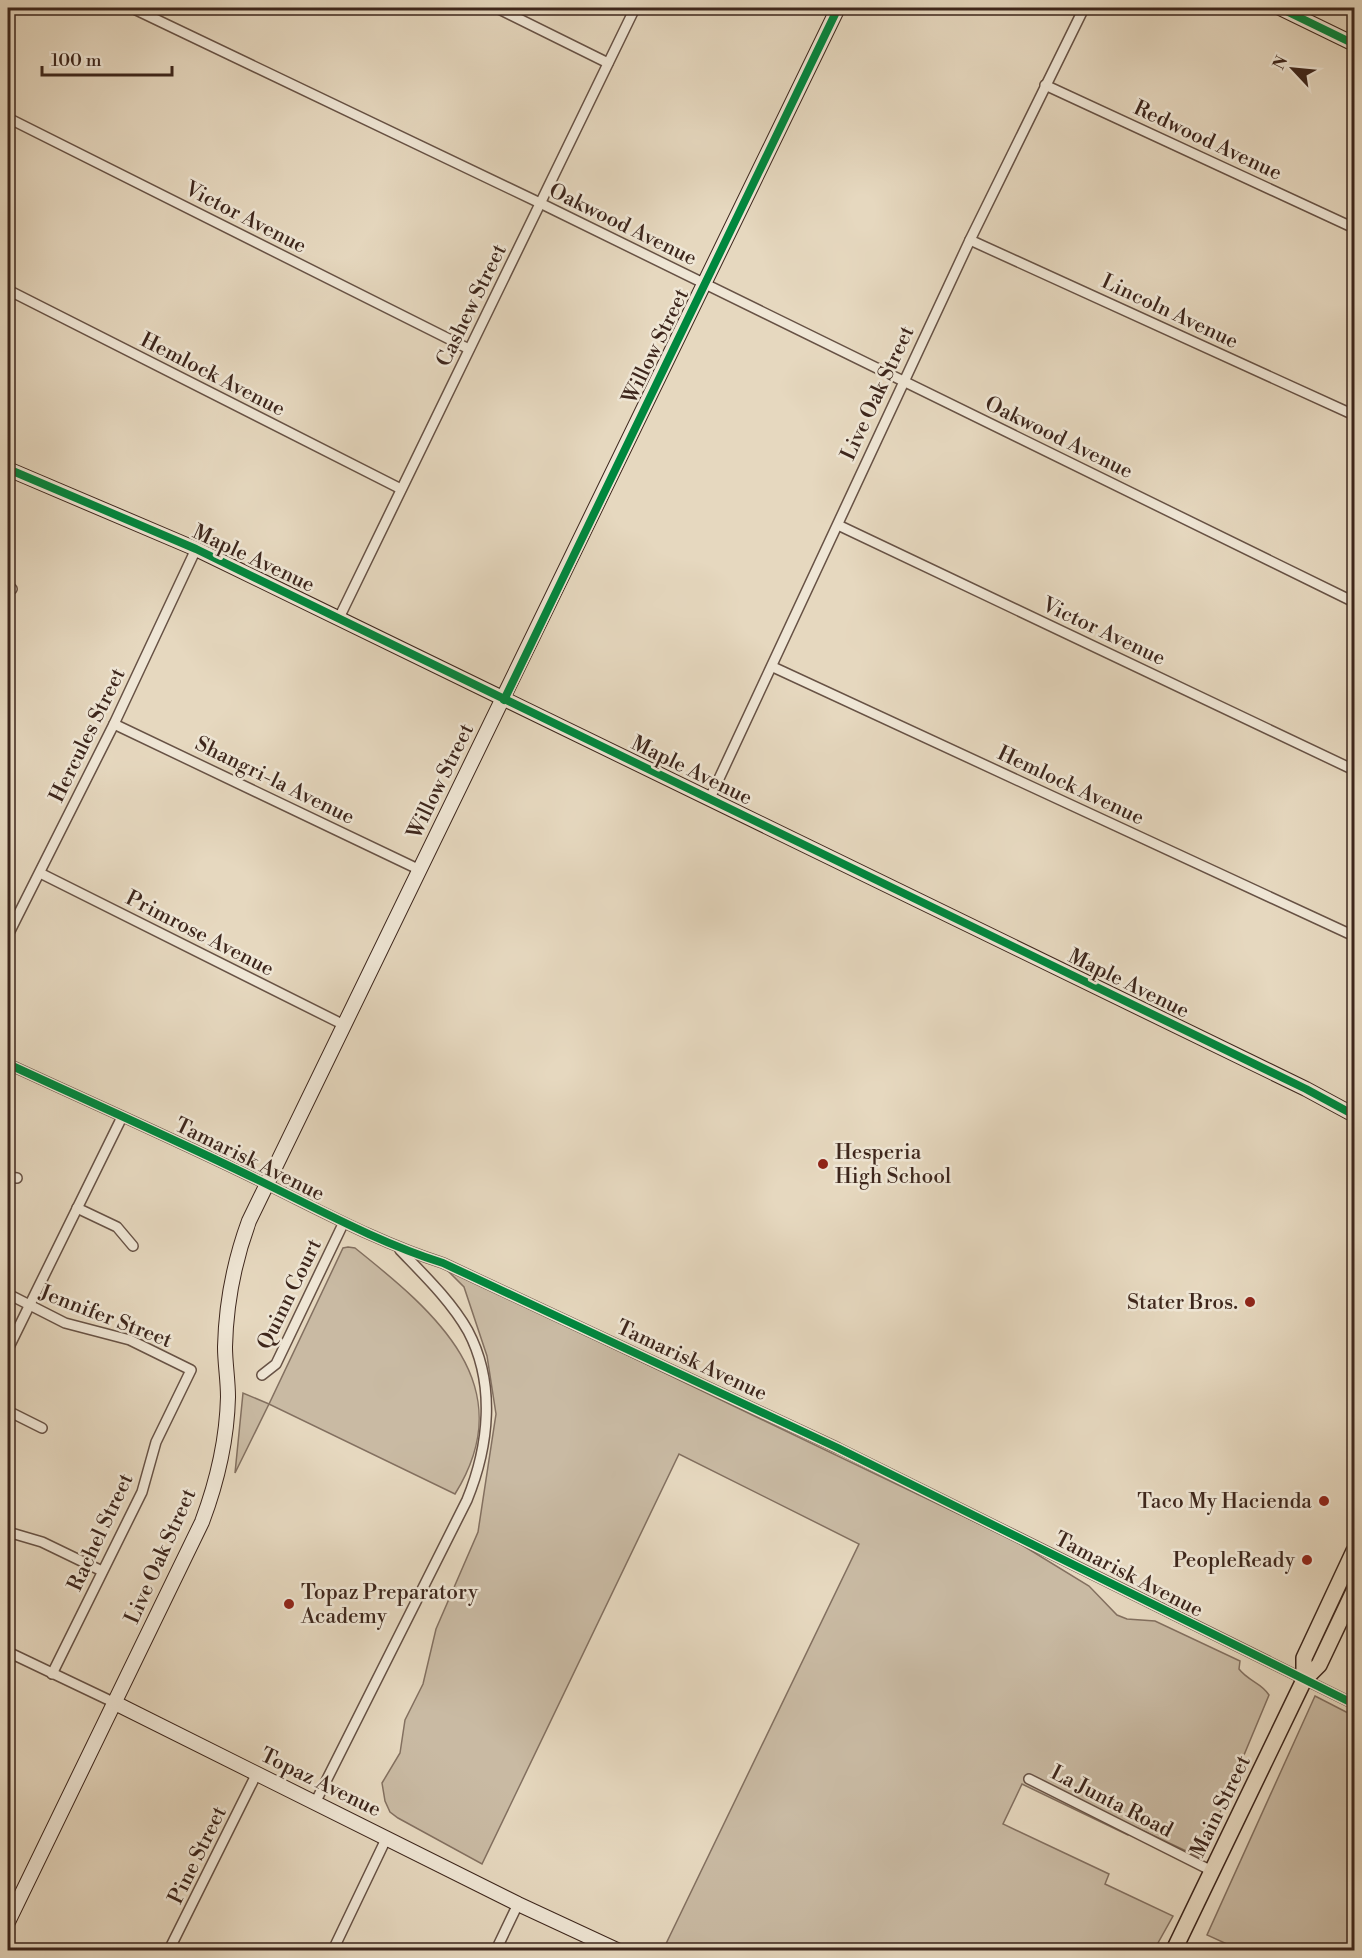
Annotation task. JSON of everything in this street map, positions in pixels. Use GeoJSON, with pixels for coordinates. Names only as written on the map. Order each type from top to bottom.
{"type":"FeatureCollection","features":[{"type":"Feature","properties":{"kind":"main road","name":"Main Street"},"geometry":{"type":"LineString","coordinates":[[1304,1680],[1304,1658],[1354,1551]]}},
{"type":"Feature","properties":{"kind":"main road","name":"Main Street"},"geometry":{"type":"LineString","coordinates":[[1174,1950],[1304,1680],[1319,1665],[1354,1591]]}},
{"type":"Feature","properties":{"kind":"street","name":"Oakwood Avenue"},"geometry":{"type":"LineString","coordinates":[[132,8],[540,203],[1354,602]]}},
{"type":"Feature","properties":{"kind":"street"},"geometry":{"type":"LineString","coordinates":[[497,8],[608,63]]}},
{"type":"Feature","properties":{"kind":"street","name":"Cashew Street"},"geometry":{"type":"LineString","coordinates":[[339,618],[635,8]]}},
{"type":"Feature","properties":{"kind":"street","name":"Willow Street"},"geometry":{"type":"LineString","coordinates":[[265,1184],[504,700],[838,8]]}},
{"type":"Feature","properties":{"kind":"street","name":"Live Oak Street"},"geometry":{"type":"LineString","coordinates":[[710,798],[970,240],[1084,8]]}},
{"type":"Feature","properties":{"kind":"street"},"geometry":{"type":"LineString","coordinates":[[1280,8],[1354,44]]}},
{"type":"Feature","properties":{"kind":"street","name":"Redwood Avenue"},"geometry":{"type":"LineString","coordinates":[[1046,85],[1354,228]]}},
{"type":"Feature","properties":{"kind":"street","name":"Victor Avenue"},"geometry":{"type":"LineString","coordinates":[[8,118],[469,349]]}},
{"type":"Feature","properties":{"kind":"street","name":"Lincoln Avenue"},"geometry":{"type":"LineString","coordinates":[[970,240],[1354,415]]}},
{"type":"Feature","properties":{"kind":"street","name":"Hemlock Avenue"},"geometry":{"type":"LineString","coordinates":[[8,290],[401,489]]}},
{"type":"Feature","properties":{"kind":"street","name":"Maple Avenue"},"geometry":{"type":"LineString","coordinates":[[8,469],[196,549],[710,798],[1354,1115]]}},
{"type":"Feature","properties":{"kind":"street","name":"Victor Avenue"},"geometry":{"type":"LineString","coordinates":[[838,525],[1354,770]]}},
{"type":"Feature","properties":{"kind":"street","name":"Hercules Street"},"geometry":{"type":"LineString","coordinates":[[8,935],[114,724],[196,549]]}},
{"type":"Feature","properties":{"kind":"street","name":"Hemlock Avenue"},"geometry":{"type":"LineString","coordinates":[[773,667],[1354,936]]}},
{"type":"Feature","properties":{"kind":"street","name":"Shangri-la Avenue"},"geometry":{"type":"LineString","coordinates":[[114,724],[420,870]]}},
{"type":"Feature","properties":{"kind":"street","name":"Primrose Avenue"},"geometry":{"type":"LineString","coordinates":[[40,873],[344,1025]]}},
{"type":"Feature","properties":{"kind":"street","name":"Tamarisk Avenue"},"geometry":{"type":"LineString","coordinates":[[8,1064],[265,1184],[343,1224],[400,1250],[443,1263],[838,1448],[1354,1704]]}},
{"type":"Feature","properties":{"kind":"street"},"geometry":{"type":"LineString","coordinates":[[8,1349],[122,1117]]}},
{"type":"Feature","properties":{"kind":"street","name":"Live Oak Street"},"geometry":{"type":"LineString","coordinates":[[8,1922],[202,1522],[218,1477],[228,1397],[225,1347],[232,1274],[242,1239],[265,1184]]}},
{"type":"Feature","properties":{"kind":"street"},"geometry":{"type":"LineString","coordinates":[[77,1208],[117,1227],[133,1246]]}},
{"type":"Feature","properties":{"kind":"street","name":"Quinn Court"},"geometry":{"type":"LineString","coordinates":[[261,1375],[276,1364],[343,1224]]}},
{"type":"Feature","properties":{"kind":"street"},"geometry":{"type":"LineString","coordinates":[[315,1803],[467,1500],[477,1475],[486,1430],[486,1389],[480,1361],[467,1330],[435,1286],[400,1250]]}},
{"type":"Feature","properties":{"kind":"street","name":"Jennifer Street"},"geometry":{"type":"LineString","coordinates":[[8,1294],[65,1323],[130,1340],[191,1370]]}},
{"type":"Feature","properties":{"kind":"street","name":"Rachel Street"},"geometry":{"type":"LineString","coordinates":[[52,1674],[142,1492],[156,1442],[191,1370]]}},
{"type":"Feature","properties":{"kind":"street"},"geometry":{"type":"LineString","coordinates":[[8,1411],[42,1428]]}},
{"type":"Feature","properties":{"kind":"street"},"geometry":{"type":"LineString","coordinates":[[8,1532],[42,1542],[102,1571]]}},
{"type":"Feature","properties":{"kind":"street","name":"Topaz Avenue"},"geometry":{"type":"LineString","coordinates":[[8,1652],[387,1837],[518,1904],[617,1950]]}},
{"type":"Feature","properties":{"kind":"street","name":"Pine Street"},"geometry":{"type":"LineString","coordinates":[[170,1950],[256,1775]]}},
{"type":"Feature","properties":{"kind":"street","name":"La Junta Road"},"geometry":{"type":"LineString","coordinates":[[1029,1779],[1212,1871]]}},
{"type":"Feature","properties":{"kind":"street"},"geometry":{"type":"LineString","coordinates":[[333,1950],[387,1837]]}},
{"type":"Feature","properties":{"kind":"street"},"geometry":{"type":"LineString","coordinates":[[496,1950],[518,1904]]}},
{"type":"Feature","properties":{"kind":"shaded area"},"geometry":{"type":"Polygon","coordinates":[[[343,1248],[355,1248],[414,1298],[440,1325],[461,1354],[474,1385],[479,1419],[474,1455],[455,1494],[269,1404],[343,1248]]]}},
{"type":"Feature","properties":{"kind":"shaded area"},"geometry":{"type":"Polygon","coordinates":[[[444,1267],[1017,1542],[1089,1586],[1117,1615],[1127,1619],[1155,1621],[1240,1661],[1239,1669],[1269,1695],[1201,1858],[1133,1826],[1128,1835],[1022,1784],[1003,1824],[1109,1874],[1105,1884],[1173,1916],[1154,1950],[663,1950],[859,1544],[679,1454],[482,1864],[390,1812],[385,1801],[382,1783],[400,1753],[405,1720],[423,1684],[436,1629],[478,1532],[496,1414],[487,1356],[464,1287],[444,1267]]]}},
{"type":"Feature","properties":{"kind":"shaded area"},"geometry":{"type":"Polygon","coordinates":[[[243,1393],[269,1404],[235,1473],[243,1393]]]}},
{"type":"Feature","properties":{"kind":"shaded area"},"geometry":{"type":"Polygon","coordinates":[[[1315,1696],[1354,1716],[1354,1950],[1240,1950],[1207,1935],[1315,1696]]]}},
{"type":"Feature","properties":{"kind":"cycle path"},"geometry":{"type":"LineString","coordinates":[[504,700],[838,8]]}},
{"type":"Feature","properties":{"kind":"cycle path"},"geometry":{"type":"LineString","coordinates":[[1280,8],[1354,44]]}},
{"type":"Feature","properties":{"kind":"cycle path"},"geometry":{"type":"LineString","coordinates":[[8,469],[196,549],[1306,1089],[1354,1115]]}},
{"type":"Feature","properties":{"kind":"cycle path"},"geometry":{"type":"LineString","coordinates":[[8,1064],[371,1235],[443,1263],[838,1448],[1354,1704]]}},
{"type":"Feature","properties":{"kind":"place","name":"Hesperia High School"},"geometry":{"type":"Point","coordinates":[823,1164]}},
{"type":"Feature","properties":{"kind":"place","name":"Stater Bros."},"geometry":{"type":"Point","coordinates":[1250,1302]}},
{"type":"Feature","properties":{"kind":"place","name":"Taco My Hacienda"},"geometry":{"type":"Point","coordinates":[1324,1501]}},
{"type":"Feature","properties":{"kind":"place","name":"PeopleReady"},"geometry":{"type":"Point","coordinates":[1307,1560]}},
{"type":"Feature","properties":{"kind":"place","name":"Topaz Preparatory Academy"},"geometry":{"type":"Point","coordinates":[289,1604]}}]}
